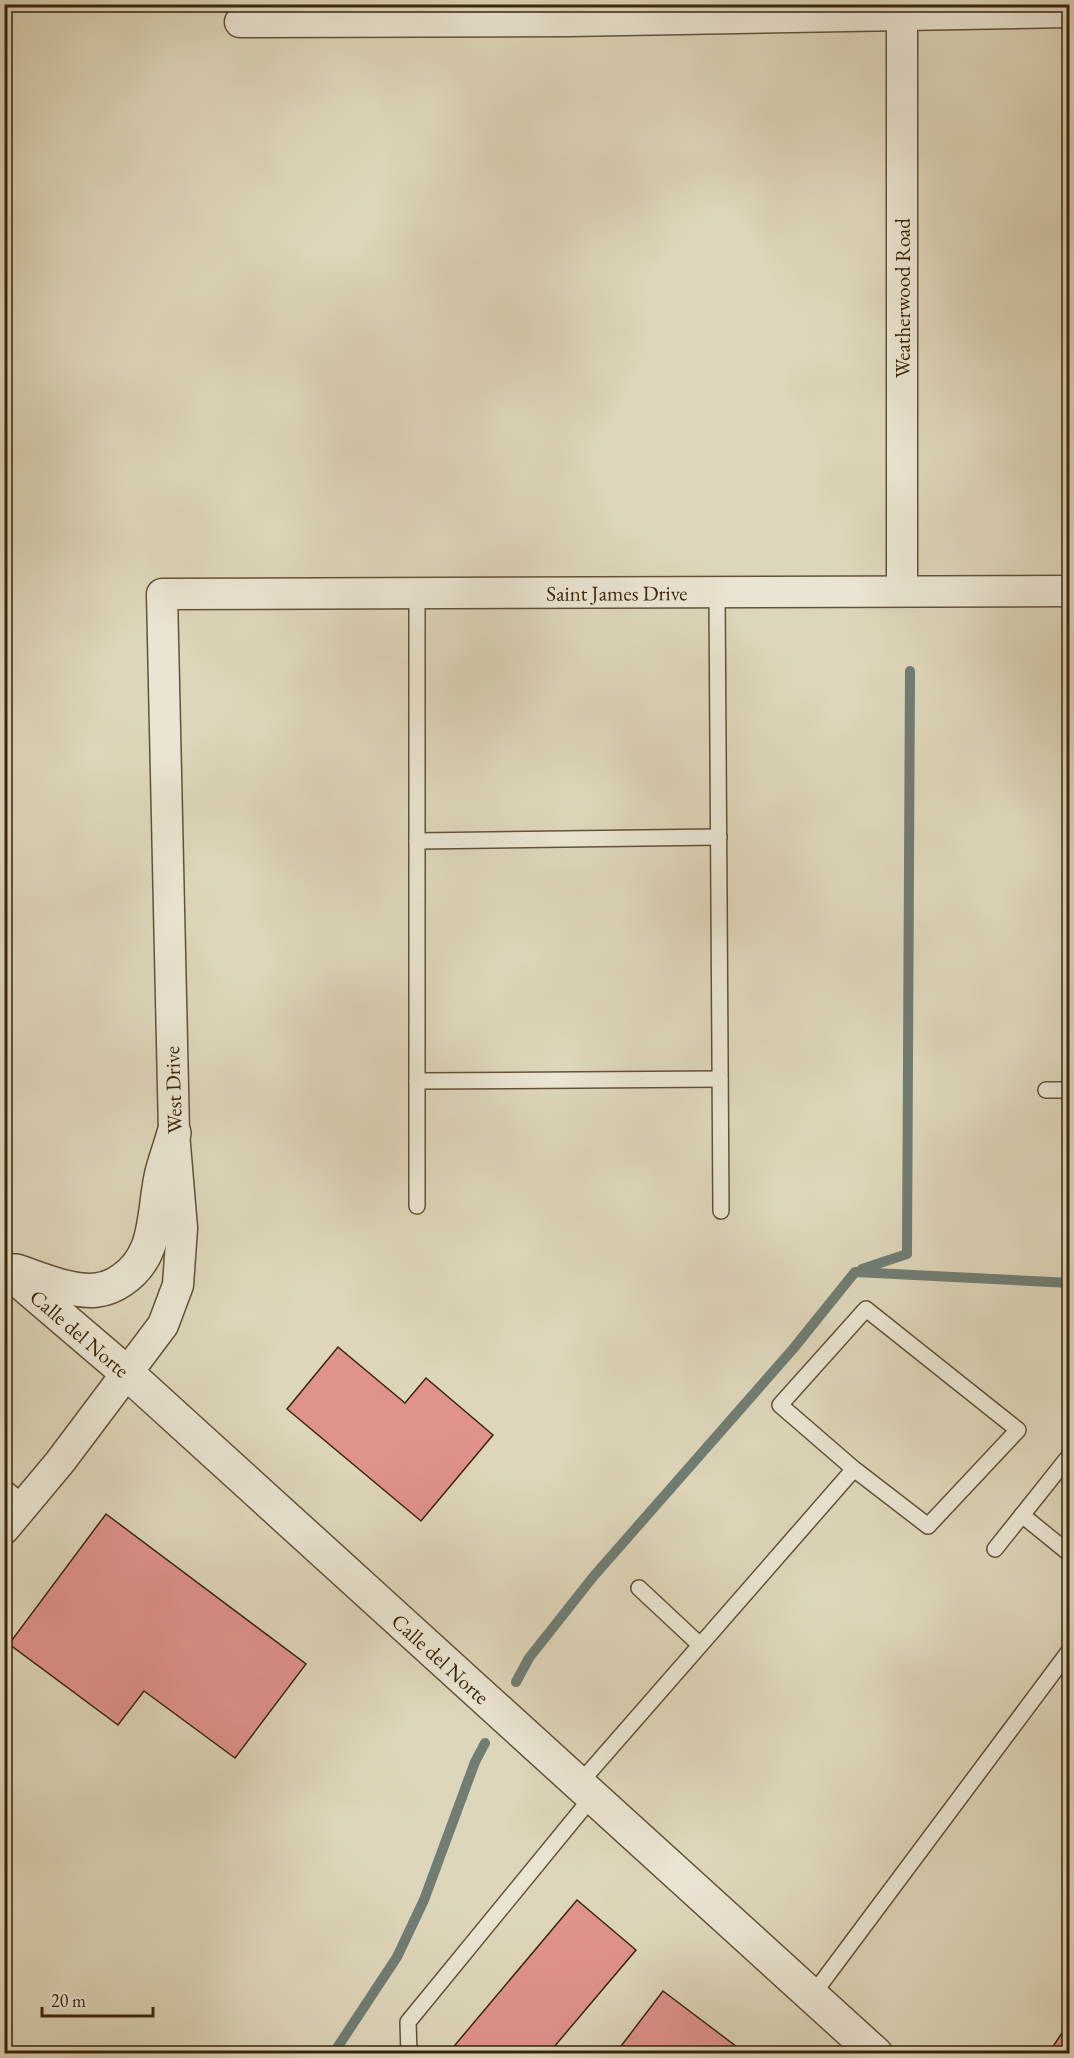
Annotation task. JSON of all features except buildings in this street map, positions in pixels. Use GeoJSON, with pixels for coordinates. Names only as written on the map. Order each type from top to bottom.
{"type":"FeatureCollection","features":[{"type":"Feature","properties":{"kind":"street"},"geometry":{"type":"LineString","coordinates":[[240,22],[569,21],[902,10],[1070,12]]}},
{"type":"Feature","properties":{"kind":"street","name":"Weatherwood Road"},"geometry":{"type":"LineString","coordinates":[[902,10],[902,591]]}},
{"type":"Feature","properties":{"kind":"street","name":"Saint James Drive"},"geometry":{"type":"LineString","coordinates":[[162,594],[1070,591]]}},
{"type":"Feature","properties":{"kind":"street","name":"West Drive"},"geometry":{"type":"LineString","coordinates":[[4,1529],[15,1496],[60,1462],[163,1325],[178,1286],[182,1228],[174,1133],[162,594]]}},
{"type":"Feature","properties":{"kind":"street"},"geometry":{"type":"LineString","coordinates":[[5,1268],[73,1288],[96,1290],[116,1285],[131,1274],[150,1246],[161,1177],[174,1133]]}},
{"type":"Feature","properties":{"kind":"street","name":"Calle del Norte"},"geometry":{"type":"LineString","coordinates":[[5,1268],[127,1372],[876,2054]]}},
{"type":"Feature","properties":{"kind":"lane"},"geometry":{"type":"LineString","coordinates":[[717,592],[721,1211]]}},
{"type":"Feature","properties":{"kind":"lane"},"geometry":{"type":"LineString","coordinates":[[417,593],[417,1206]]}},
{"type":"Feature","properties":{"kind":"lane"},"geometry":{"type":"LineString","coordinates":[[417,842],[719,837]]}},
{"type":"Feature","properties":{"kind":"lane"},"geometry":{"type":"LineString","coordinates":[[417,1081],[720,1079]]}},
{"type":"Feature","properties":{"kind":"lane"},"geometry":{"type":"LineString","coordinates":[[1046,1090],[1070,1090]]}},
{"type":"Feature","properties":{"kind":"lane"},"geometry":{"type":"LineString","coordinates":[[866,1309],[1018,1430],[928,1526],[854,1469],[780,1405],[866,1309]]}},
{"type":"Feature","properties":{"kind":"lane"},"geometry":{"type":"LineString","coordinates":[[994,1549],[1070,1455]]}},
{"type":"Feature","properties":{"kind":"lane"},"geometry":{"type":"LineString","coordinates":[[409,2054],[408,2022],[700,1644],[854,1469]]}},
{"type":"Feature","properties":{"kind":"lane"},"geometry":{"type":"LineString","coordinates":[[1022,1515],[1070,1554]]}},
{"type":"Feature","properties":{"kind":"lane"},"geometry":{"type":"LineString","coordinates":[[639,1588],[700,1644]]}},
{"type":"Feature","properties":{"kind":"lane"},"geometry":{"type":"LineString","coordinates":[[811,1997],[1070,1650]]}},
{"type":"Feature","properties":{"kind":"waterway"},"geometry":{"type":"LineString","coordinates":[[862,1269],[907,1254],[910,671]]}},
{"type":"Feature","properties":{"kind":"waterway"},"geometry":{"type":"LineString","coordinates":[[516,1682],[529,1658],[593,1577],[793,1349],[855,1272],[1070,1283]]}},
{"type":"Feature","properties":{"kind":"waterway"},"geometry":{"type":"LineString","coordinates":[[333,2054],[397,1957],[424,1900],[475,1762],[485,1743]]}}]}
